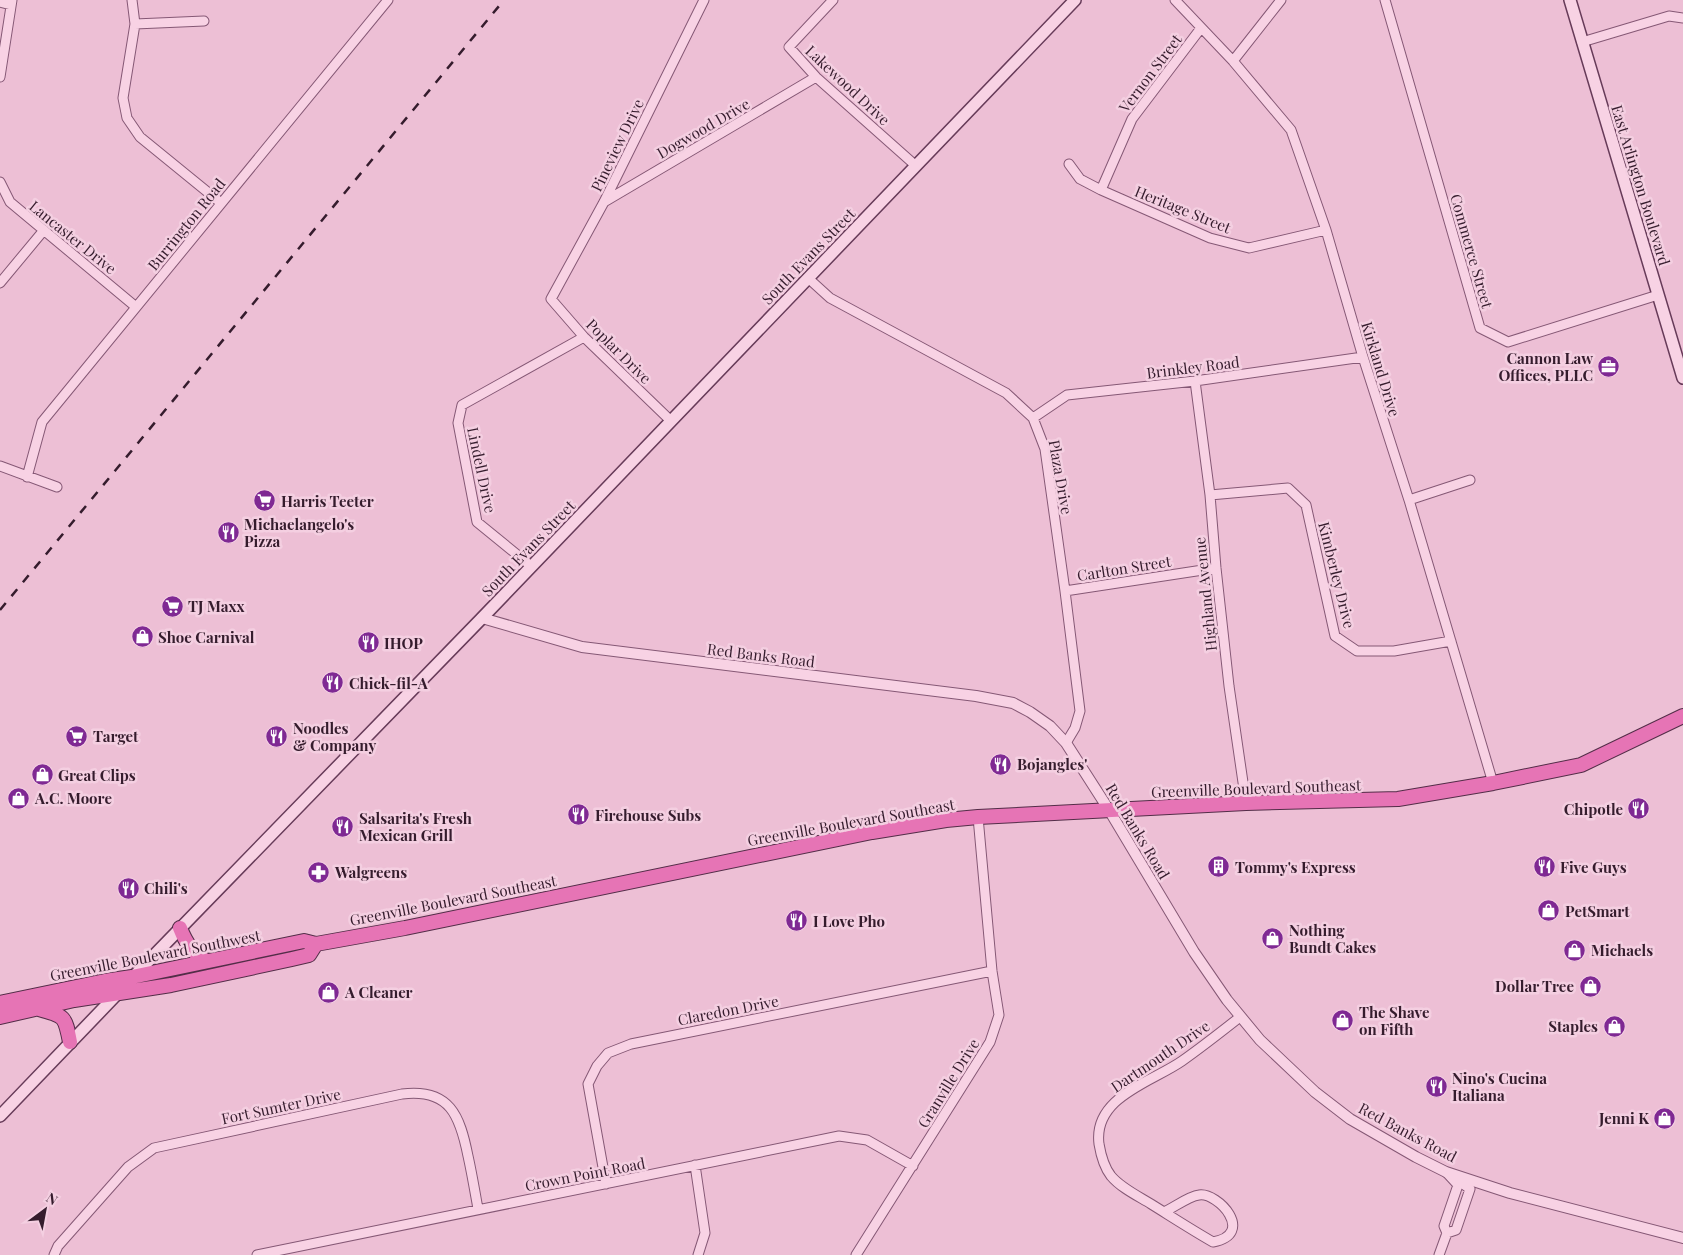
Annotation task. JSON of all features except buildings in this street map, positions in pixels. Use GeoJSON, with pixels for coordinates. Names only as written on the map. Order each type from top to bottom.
{"type":"FeatureCollection","features":[{"type":"Feature","properties":{"kind":"highway","name":"Greenville Boulevard Southeast"},"geometry":{"type":"LineString","coordinates":[[117,993],[171,985],[292,959],[309,954],[316,944],[405,928],[872,832],[978,817],[1246,803],[1398,799],[1492,783],[1581,765],[1683,716]]}},
{"type":"Feature","properties":{"kind":"highway"},"geometry":{"type":"LineString","coordinates":[[180,928],[184,940],[194,953],[206,962]]}},
{"type":"Feature","properties":{"kind":"highway","name":"Greenville Boulevard Southwest"},"geometry":{"type":"LineString","coordinates":[[0,1002],[304,941],[316,944]]}},
{"type":"Feature","properties":{"kind":"highway","name":"Greenville Boulevard Southwest"},"geometry":{"type":"LineString","coordinates":[[0,1017],[36,1008],[117,993]]}},
{"type":"Feature","properties":{"kind":"highway"},"geometry":{"type":"LineString","coordinates":[[36,1008],[59,1014],[66,1022],[70,1042]]}},
{"type":"Feature","properties":{"kind":"main road","name":"South Evans Street"},"geometry":{"type":"LineString","coordinates":[[0,1116],[132,977],[482,618],[1075,0]]}},
{"type":"Feature","properties":{"kind":"main road","name":"East Arlington Boulevard"},"geometry":{"type":"LineString","coordinates":[[1570,0],[1683,378]]}},
{"type":"Feature","properties":{"kind":"street"},"geometry":{"type":"LineString","coordinates":[[132,0],[135,24],[123,98],[127,118],[140,137],[221,203]]}},
{"type":"Feature","properties":{"kind":"street","name":"Burrington Road"},"geometry":{"type":"LineString","coordinates":[[27,477],[42,422],[388,0]]}},
{"type":"Feature","properties":{"kind":"street","name":"Pineview Drive"},"geometry":{"type":"LineString","coordinates":[[551,299],[604,202],[704,0]]}},
{"type":"Feature","properties":{"kind":"street","name":"Lakewood Drive"},"geometry":{"type":"LineString","coordinates":[[833,0],[789,47],[816,77],[915,165]]}},
{"type":"Feature","properties":{"kind":"street","name":"Kirkland Drive"},"geometry":{"type":"LineString","coordinates":[[1175,0],[1233,62],[1291,130],[1326,230],[1363,357],[1409,500],[1492,783]]}},
{"type":"Feature","properties":{"kind":"street"},"geometry":{"type":"LineString","coordinates":[[1233,62],[1281,0]]}},
{"type":"Feature","properties":{"kind":"street","name":"Commerce Street"},"geometry":{"type":"LineString","coordinates":[[1385,0],[1480,328],[1508,342],[1658,295]]}},
{"type":"Feature","properties":{"kind":"street"},"geometry":{"type":"LineString","coordinates":[[0,2],[12,2],[0,77]]}},
{"type":"Feature","properties":{"kind":"street"},"geometry":{"type":"LineString","coordinates":[[1582,42],[1669,16],[1683,18]]}},
{"type":"Feature","properties":{"kind":"street"},"geometry":{"type":"LineString","coordinates":[[135,24],[204,21]]}},
{"type":"Feature","properties":{"kind":"street","name":"Vernon Street"},"geometry":{"type":"LineString","coordinates":[[1101,190],[1132,119],[1201,28]]}},
{"type":"Feature","properties":{"kind":"street","name":"Dogwood Drive"},"geometry":{"type":"LineString","coordinates":[[604,202],[816,77]]}},
{"type":"Feature","properties":{"kind":"street","name":"Heritage Street"},"geometry":{"type":"LineString","coordinates":[[1069,164],[1080,179],[1210,238],[1249,248],[1326,230]]}},
{"type":"Feature","properties":{"kind":"street","name":"Lancaster Drive"},"geometry":{"type":"LineString","coordinates":[[0,182],[10,202],[136,307]]}},
{"type":"Feature","properties":{"kind":"street"},"geometry":{"type":"LineString","coordinates":[[0,283],[44,230]]}},
{"type":"Feature","properties":{"kind":"street","name":"Plaza Drive"},"geometry":{"type":"LineString","coordinates":[[808,278],[830,298],[1006,393],[1033,418],[1045,449],[1080,710],[1076,728],[1066,743]]}},
{"type":"Feature","properties":{"kind":"street","name":"Poplar Drive"},"geometry":{"type":"LineString","coordinates":[[551,299],[584,337],[671,421]]}},
{"type":"Feature","properties":{"kind":"street","name":"Lindell Drive"},"geometry":{"type":"LineString","coordinates":[[531,566],[477,522],[458,422],[462,405],[584,337]]}},
{"type":"Feature","properties":{"kind":"street","name":"Brinkley Road"},"geometry":{"type":"LineString","coordinates":[[1033,418],[1067,395],[1195,381],[1363,357]]}},
{"type":"Feature","properties":{"kind":"street","name":"Highland Avenue"},"geometry":{"type":"LineString","coordinates":[[1195,381],[1210,495],[1229,686],[1246,803]]}},
{"type":"Feature","properties":{"kind":"street"},"geometry":{"type":"LineString","coordinates":[[0,466],[57,487]]}},
{"type":"Feature","properties":{"kind":"street"},"geometry":{"type":"LineString","coordinates":[[1409,500],[1470,480]]}},
{"type":"Feature","properties":{"kind":"street","name":"Kimberley Drive"},"geometry":{"type":"LineString","coordinates":[[1210,495],[1288,488],[1306,506],[1335,636],[1357,651],[1394,652],[1451,641]]}},
{"type":"Feature","properties":{"kind":"street","name":"Carlton Street"},"geometry":{"type":"LineString","coordinates":[[1065,591],[1216,568]]}},
{"type":"Feature","properties":{"kind":"street","name":"Red Banks Road"},"geometry":{"type":"LineString","coordinates":[[482,618],[582,647],[994,699],[1013,703],[1050,726],[1066,743],[1109,810],[1194,952],[1240,1017],[1282,1062],[1322,1098],[1350,1119],[1446,1172],[1510,1193],[1683,1238]]}},
{"type":"Feature","properties":{"kind":"street","name":"Granville Drive"},"geometry":{"type":"LineString","coordinates":[[856,1255],[990,1042],[999,1015],[992,971],[978,817]]}},
{"type":"Feature","properties":{"kind":"street","name":"Claredon Drive"},"geometry":{"type":"LineString","coordinates":[[606,1184],[588,1084],[597,1066],[608,1053],[631,1044],[992,971]]}},
{"type":"Feature","properties":{"kind":"street","name":"Dartmouth Drive"},"geometry":{"type":"LineString","coordinates":[[1164,1212],[1198,1195],[1205,1195],[1229,1212],[1233,1220],[1232,1228],[1225,1238],[1213,1242],[1124,1188],[1111,1176],[1103,1162],[1098,1138],[1100,1124],[1106,1112],[1122,1097],[1181,1062],[1240,1017]]}},
{"type":"Feature","properties":{"kind":"street","name":"Fort Sumter Drive"},"geometry":{"type":"LineString","coordinates":[[54,1255],[58,1246],[128,1167],[154,1148],[416,1092],[438,1098],[448,1105],[459,1120],[463,1130],[478,1209]]}},
{"type":"Feature","properties":{"kind":"street","name":"Crown Point Road"},"geometry":{"type":"LineString","coordinates":[[257,1255],[839,1136],[867,1140],[913,1166]]}},
{"type":"Feature","properties":{"kind":"street"},"geometry":{"type":"LineString","coordinates":[[695,1165],[705,1234],[698,1255]]}},
{"type":"Feature","properties":{"kind":"street"},"geometry":{"type":"LineString","coordinates":[[1439,1255],[1447,1233],[1456,1230],[1470,1189],[1446,1172]]}},
{"type":"Feature","properties":{"kind":"railway"},"geometry":{"type":"LineString","coordinates":[[0,610],[504,0]]}},
{"type":"Feature","properties":{"kind":"place","name":"Cannon Law Offices, PLLC"},"geometry":{"type":"Point","coordinates":[1609,367]}},
{"type":"Feature","properties":{"kind":"place","name":"Harris Teeter"},"geometry":{"type":"Point","coordinates":[265,501]}},
{"type":"Feature","properties":{"kind":"place","name":"Michaelangelo's Pizza"},"geometry":{"type":"Point","coordinates":[228,533]}},
{"type":"Feature","properties":{"kind":"place","name":"TJ Maxx"},"geometry":{"type":"Point","coordinates":[172,606]}},
{"type":"Feature","properties":{"kind":"place","name":"Shoe Carnival"},"geometry":{"type":"Point","coordinates":[142,637]}},
{"type":"Feature","properties":{"kind":"place","name":"IHOP"},"geometry":{"type":"Point","coordinates":[368,643]}},
{"type":"Feature","properties":{"kind":"place","name":"Chick-fil-A"},"geometry":{"type":"Point","coordinates":[333,683]}},
{"type":"Feature","properties":{"kind":"place","name":"Target"},"geometry":{"type":"Point","coordinates":[77,736]}},
{"type":"Feature","properties":{"kind":"place","name":"Noodles & Company"},"geometry":{"type":"Point","coordinates":[277,737]}},
{"type":"Feature","properties":{"kind":"place","name":"Bojangles'"},"geometry":{"type":"Point","coordinates":[1001,764]}},
{"type":"Feature","properties":{"kind":"place","name":"Great Clips"},"geometry":{"type":"Point","coordinates":[42,775]}},
{"type":"Feature","properties":{"kind":"place","name":"A.C. Moore"},"geometry":{"type":"Point","coordinates":[19,798]}},
{"type":"Feature","properties":{"kind":"place","name":"Chipotle"},"geometry":{"type":"Point","coordinates":[1639,809]}},
{"type":"Feature","properties":{"kind":"place","name":"Firehouse Subs"},"geometry":{"type":"Point","coordinates":[579,815]}},
{"type":"Feature","properties":{"kind":"place","name":"Salsarita's Fresh Mexican Grill"},"geometry":{"type":"Point","coordinates":[343,827]}},
{"type":"Feature","properties":{"kind":"place","name":"Tommy's Express"},"geometry":{"type":"Point","coordinates":[1219,867]}},
{"type":"Feature","properties":{"kind":"place","name":"Five Guys"},"geometry":{"type":"Point","coordinates":[1544,867]}},
{"type":"Feature","properties":{"kind":"place","name":"Walgreens"},"geometry":{"type":"Point","coordinates":[319,872]}},
{"type":"Feature","properties":{"kind":"place","name":"Chili's"},"geometry":{"type":"Point","coordinates":[128,888]}},
{"type":"Feature","properties":{"kind":"place","name":"PetSmart"},"geometry":{"type":"Point","coordinates":[1549,911]}},
{"type":"Feature","properties":{"kind":"place","name":"I Love Pho"},"geometry":{"type":"Point","coordinates":[797,921]}},
{"type":"Feature","properties":{"kind":"place","name":"Nothing Bundt Cakes"},"geometry":{"type":"Point","coordinates":[1273,939]}},
{"type":"Feature","properties":{"kind":"place","name":"Michaels"},"geometry":{"type":"Point","coordinates":[1575,950]}},
{"type":"Feature","properties":{"kind":"place","name":"Dollar Tree"},"geometry":{"type":"Point","coordinates":[1590,986]}},
{"type":"Feature","properties":{"kind":"place","name":"A Cleaner"},"geometry":{"type":"Point","coordinates":[329,992]}},
{"type":"Feature","properties":{"kind":"place","name":"The Shave on Fifth"},"geometry":{"type":"Point","coordinates":[1343,1021]}},
{"type":"Feature","properties":{"kind":"place","name":"Staples"},"geometry":{"type":"Point","coordinates":[1614,1026]}},
{"type":"Feature","properties":{"kind":"place","name":"Nino's Cucina Italiana"},"geometry":{"type":"Point","coordinates":[1436,1087]}},
{"type":"Feature","properties":{"kind":"place","name":"Jenni K"},"geometry":{"type":"Point","coordinates":[1665,1118]}}]}
